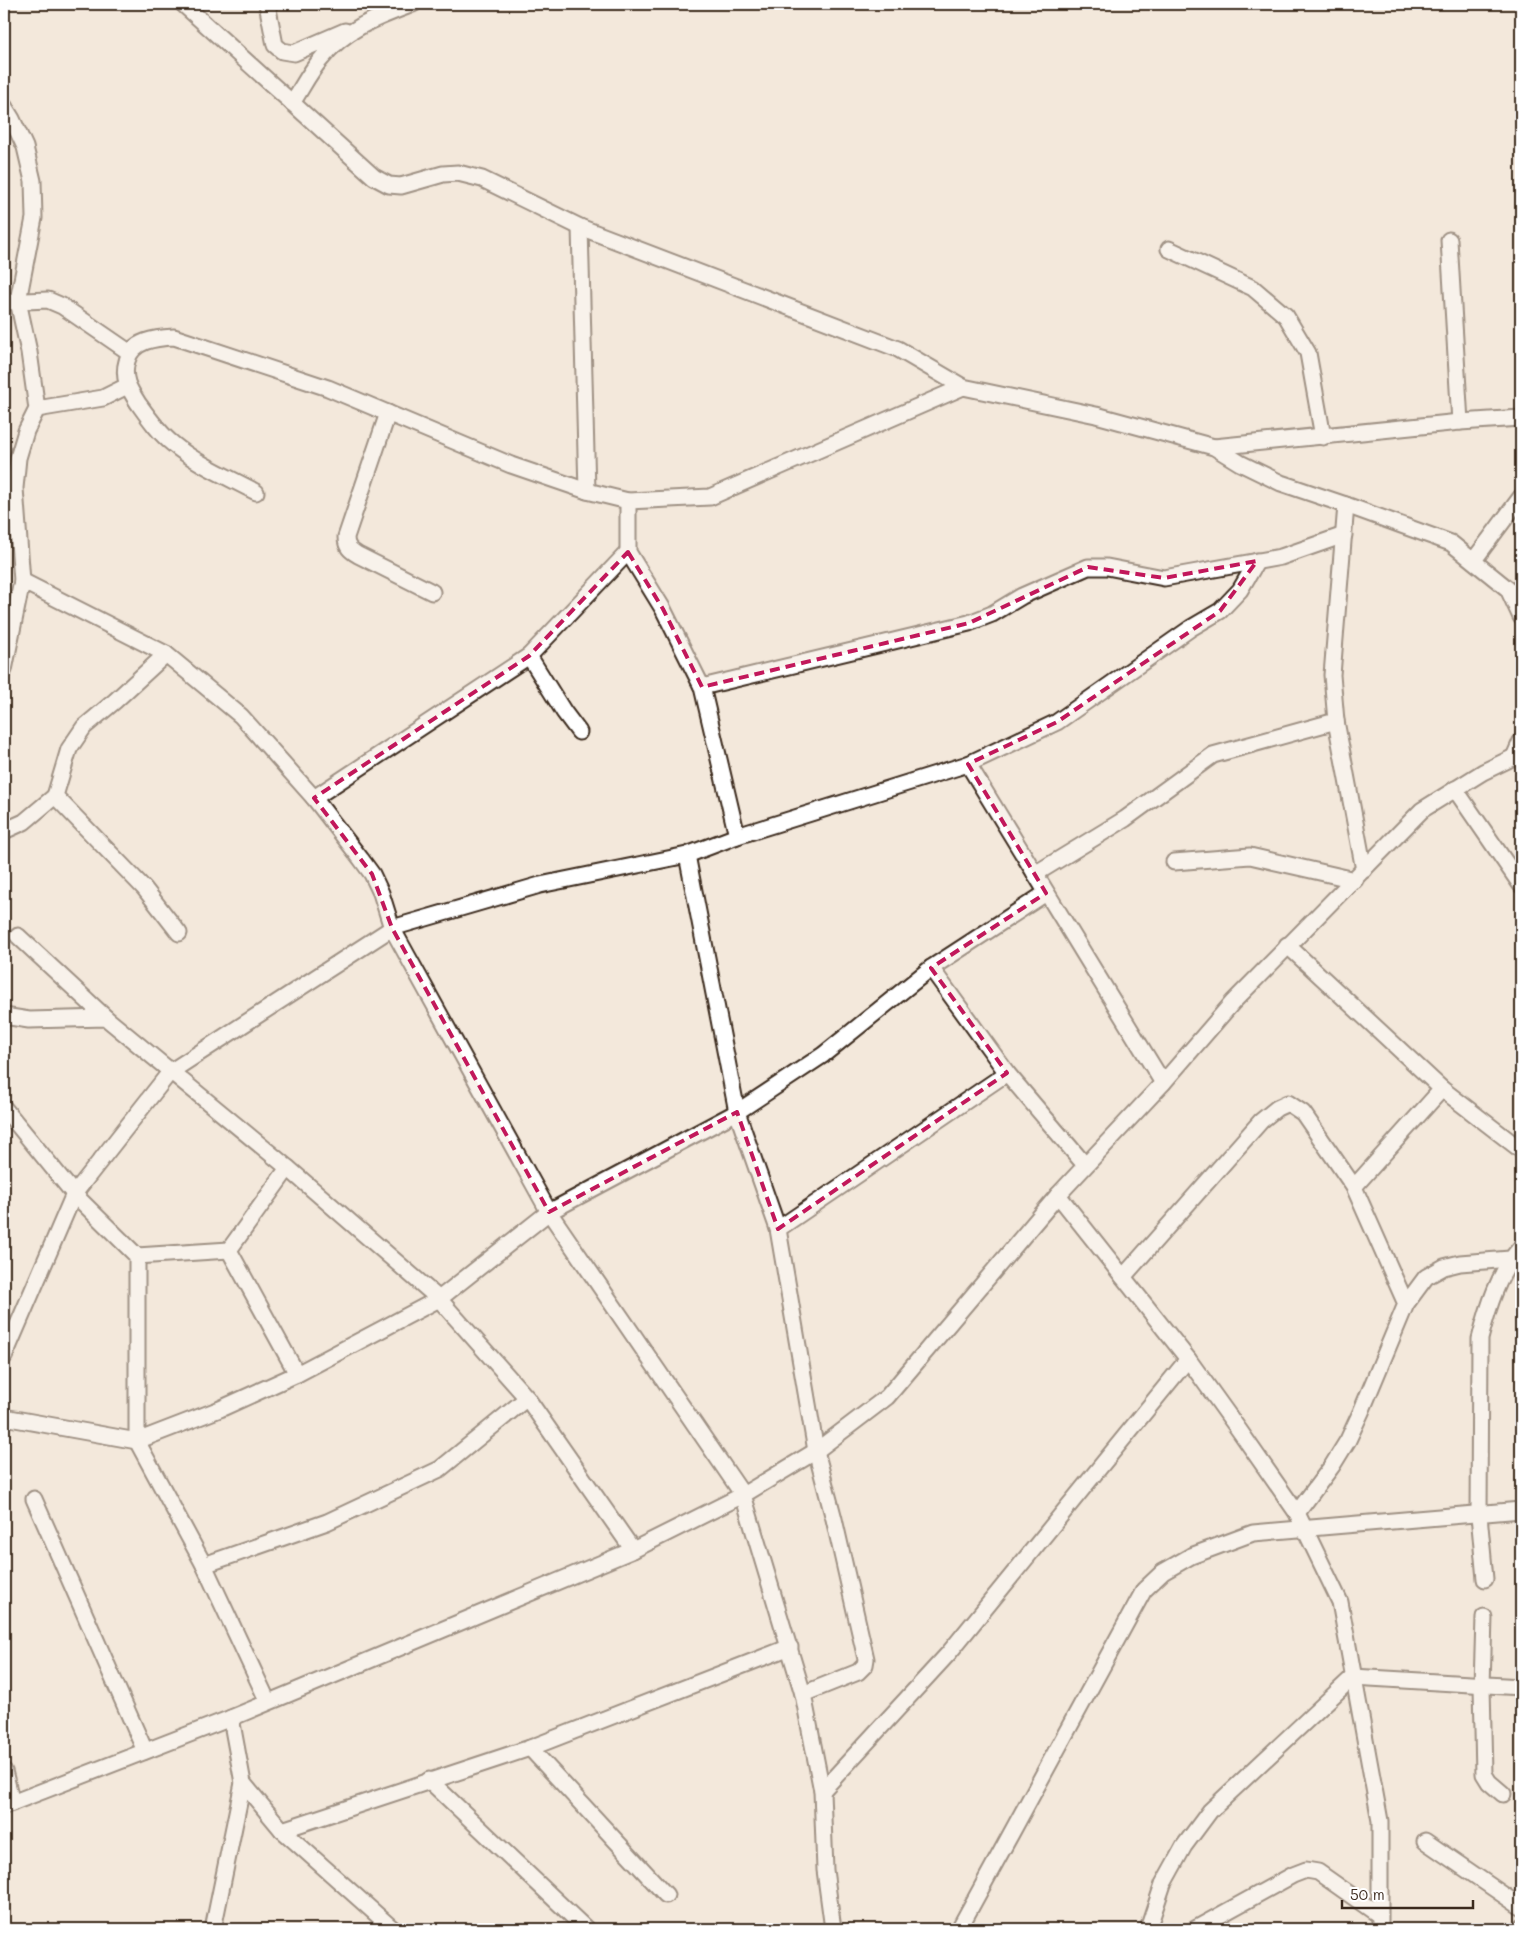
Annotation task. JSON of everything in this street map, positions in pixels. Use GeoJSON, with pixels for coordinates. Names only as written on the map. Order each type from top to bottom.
{"type":"FeatureCollection","features":[{"type":"Feature","properties":{"kind":"street"},"geometry":{"type":"LineString","coordinates":[[183,4],[374,177],[389,185],[402,186],[443,174],[458,173],[482,179],[580,228],[898,349],[963,387],[1096,415],[1214,447],[1281,484],[1451,543],[1515,589],[1521,616]]}},
{"type":"Feature","properties":{"kind":"street"},"geometry":{"type":"LineString","coordinates":[[266,4],[275,45],[282,51],[294,53],[413,4]]}},
{"type":"Feature","properties":{"kind":"street"},"geometry":{"type":"LineString","coordinates":[[292,103],[322,58],[339,41],[362,24]]}},
{"type":"Feature","properties":{"kind":"street"},"geometry":{"type":"LineString","coordinates":[[4,106],[25,147],[33,181],[34,218],[11,302],[29,352],[37,409],[26,430],[18,458],[15,488],[22,581],[4,670]]}},
{"type":"Feature","properties":{"kind":"street"},"geometry":{"type":"LineString","coordinates":[[580,228],[587,491]]}},
{"type":"Feature","properties":{"kind":"street"},"geometry":{"type":"LineString","coordinates":[[1449,240],[1460,422]]}},
{"type":"Feature","properties":{"kind":"street"},"geometry":{"type":"LineString","coordinates":[[1169,248],[1254,288],[1286,316],[1308,353],[1323,437]]}},
{"type":"Feature","properties":{"kind":"street"},"geometry":{"type":"LineString","coordinates":[[11,302],[48,300],[62,306],[129,352]]}},
{"type":"Feature","properties":{"kind":"street"},"geometry":{"type":"LineString","coordinates":[[256,492],[199,462],[172,443],[148,417],[127,386],[124,370],[129,352],[139,344],[154,338],[174,337],[328,388],[510,465],[587,491],[628,501],[710,497],[963,387]]}},
{"type":"Feature","properties":{"kind":"street"},"geometry":{"type":"LineString","coordinates":[[37,409],[103,398],[127,386]]}},
{"type":"Feature","properties":{"kind":"street"},"geometry":{"type":"LineString","coordinates":[[388,413],[346,537],[346,544],[350,550],[358,555],[432,592]]}},
{"type":"Feature","properties":{"kind":"street"},"geometry":{"type":"LineString","coordinates":[[1214,447],[1460,422],[1521,418]]}},
{"type":"Feature","properties":{"kind":"street"},"geometry":{"type":"LineString","coordinates":[[1474,560],[1521,497]]}},
{"type":"Feature","properties":{"kind":"street"},"geometry":{"type":"LineString","coordinates":[[628,501],[628,552],[662,609],[702,687],[737,836]]}},
{"type":"Feature","properties":{"kind":"street"},"geometry":{"type":"LineString","coordinates":[[1346,505],[1332,675],[1336,721],[1359,875]]}},
{"type":"Feature","properties":{"kind":"street"},"geometry":{"type":"LineString","coordinates":[[702,687],[902,641],[969,623],[992,614],[1022,596],[1088,567],[1107,567],[1164,578],[1281,557],[1344,535]]}},
{"type":"Feature","properties":{"kind":"street"},"geometry":{"type":"LineString","coordinates":[[314,798],[529,656],[628,552]]}},
{"type":"Feature","properties":{"kind":"street"},"geometry":{"type":"LineString","coordinates":[[4,1357],[74,1194],[170,1072],[392,928],[540,884],[686,855],[737,836],[968,764],[1057,722],[1191,628],[1220,611],[1240,590],[1257,561]]}},
{"type":"Feature","properties":{"kind":"street"},"geometry":{"type":"LineString","coordinates":[[22,581],[166,654],[240,716],[314,798],[372,874],[381,893],[392,928],[549,1212],[743,1495],[803,1694],[822,1791],[825,1870],[833,1929]]}},
{"type":"Feature","properties":{"kind":"street"},"geometry":{"type":"LineString","coordinates":[[4,830],[24,822],[55,796],[69,749],[84,727],[166,654]]}},
{"type":"Feature","properties":{"kind":"street"},"geometry":{"type":"LineString","coordinates":[[529,656],[564,712],[579,732]]}},
{"type":"Feature","properties":{"kind":"street"},"geometry":{"type":"LineString","coordinates":[[1035,874],[1125,819],[1213,755],[1336,721]]}},
{"type":"Feature","properties":{"kind":"street"},"geometry":{"type":"LineString","coordinates":[[4,1771],[8,1804],[145,1752],[633,1550],[743,1495],[816,1451],[887,1396],[1058,1195],[1163,1083],[1233,1002],[1422,810],[1482,772],[1518,757],[1521,741]]}},
{"type":"Feature","properties":{"kind":"street"},"geometry":{"type":"LineString","coordinates":[[968,764],[1163,1083]]}},
{"type":"Feature","properties":{"kind":"street"},"geometry":{"type":"LineString","coordinates":[[1455,789],[1521,885]]}},
{"type":"Feature","properties":{"kind":"street"},"geometry":{"type":"LineString","coordinates":[[55,796],[144,888],[178,933]]}},
{"type":"Feature","properties":{"kind":"street"},"geometry":{"type":"LineString","coordinates":[[686,855],[738,1112],[778,1229],[816,1451],[834,1519],[866,1659],[865,1665],[858,1672],[803,1694]]}},
{"type":"Feature","properties":{"kind":"street"},"geometry":{"type":"LineString","coordinates":[[1174,862],[1250,856],[1359,875]]}},
{"type":"Feature","properties":{"kind":"street"},"geometry":{"type":"LineString","coordinates":[[4,1417],[137,1441],[220,1409],[297,1374],[439,1299],[549,1212],[738,1112],[822,1055],[931,968],[1046,892]]}},
{"type":"Feature","properties":{"kind":"street"},"geometry":{"type":"LineString","coordinates":[[18,936],[106,1018],[288,1168],[439,1299],[527,1398],[633,1550]]}},
{"type":"Feature","properties":{"kind":"street"},"geometry":{"type":"LineString","coordinates":[[1287,946],[1442,1089],[1521,1150]]}},
{"type":"Feature","properties":{"kind":"street"},"geometry":{"type":"LineString","coordinates":[[931,968],[1007,1073],[1085,1165]]}},
{"type":"Feature","properties":{"kind":"street"},"geometry":{"type":"LineString","coordinates":[[4,1016],[29,1020],[106,1018]]}},
{"type":"Feature","properties":{"kind":"street"},"geometry":{"type":"LineString","coordinates":[[778,1229],[1007,1073]]}},
{"type":"Feature","properties":{"kind":"street"},"geometry":{"type":"LineString","coordinates":[[1354,1187],[1442,1089]]}},
{"type":"Feature","properties":{"kind":"street"},"geometry":{"type":"LineString","coordinates":[[1123,1277],[1261,1121],[1277,1108],[1288,1104],[1303,1113],[1354,1187],[1406,1304]]}},
{"type":"Feature","properties":{"kind":"street"},"geometry":{"type":"LineString","coordinates":[[5,1113],[74,1194],[137,1256],[137,1441],[204,1565],[268,1702]]}},
{"type":"Feature","properties":{"kind":"street"},"geometry":{"type":"LineString","coordinates":[[229,1250],[288,1168]]}},
{"type":"Feature","properties":{"kind":"street"},"geometry":{"type":"LineString","coordinates":[[1058,1195],[1188,1358],[1297,1513],[1340,1602],[1380,1821],[1380,1922]]}},
{"type":"Feature","properties":{"kind":"street"},"geometry":{"type":"LineString","coordinates":[[1485,1579],[1480,1515],[1480,1339],[1486,1313],[1510,1259],[1521,1247]]}},
{"type":"Feature","properties":{"kind":"street"},"geometry":{"type":"LineString","coordinates":[[137,1256],[229,1250]]}},
{"type":"Feature","properties":{"kind":"street"},"geometry":{"type":"LineString","coordinates":[[229,1250],[297,1374]]}},
{"type":"Feature","properties":{"kind":"street"},"geometry":{"type":"LineString","coordinates":[[1297,1513],[1332,1466],[1348,1440],[1406,1304],[1426,1277],[1444,1267],[1460,1262],[1510,1259]]}},
{"type":"Feature","properties":{"kind":"street"},"geometry":{"type":"LineString","coordinates":[[822,1791],[948,1654],[1188,1358]]}},
{"type":"Feature","properties":{"kind":"street"},"geometry":{"type":"LineString","coordinates":[[204,1565],[327,1522],[440,1469],[527,1398]]}},
{"type":"Feature","properties":{"kind":"street"},"geometry":{"type":"LineString","coordinates":[[34,1499],[145,1752]]}},
{"type":"Feature","properties":{"kind":"street"},"geometry":{"type":"LineString","coordinates":[[959,1929],[1144,1590],[1163,1572],[1191,1556],[1254,1533],[1521,1510]]}},
{"type":"Feature","properties":{"kind":"street"},"geometry":{"type":"LineString","coordinates":[[1484,1617],[1482,1686],[1484,1774],[1488,1782],[1503,1794]]}},
{"type":"Feature","properties":{"kind":"street"},"geometry":{"type":"LineString","coordinates":[[282,1830],[530,1748],[790,1647]]}},
{"type":"Feature","properties":{"kind":"street"},"geometry":{"type":"LineString","coordinates":[[1148,1929],[1164,1884],[1184,1846],[1210,1811],[1353,1676],[1482,1686],[1521,1687]]}},
{"type":"Feature","properties":{"kind":"street"},"geometry":{"type":"LineString","coordinates":[[213,1929],[243,1783],[231,1718]]}},
{"type":"Feature","properties":{"kind":"street"},"geometry":{"type":"LineString","coordinates":[[530,1748],[666,1895]]}},
{"type":"Feature","properties":{"kind":"street"},"geometry":{"type":"LineString","coordinates":[[429,1780],[586,1929]]}},
{"type":"Feature","properties":{"kind":"street"},"geometry":{"type":"LineString","coordinates":[[243,1783],[282,1830],[393,1929]]}},
{"type":"Feature","properties":{"kind":"street"},"geometry":{"type":"LineString","coordinates":[[1425,1841],[1521,1907]]}},
{"type":"Feature","properties":{"kind":"street"},"geometry":{"type":"LineString","coordinates":[[1196,1929],[1293,1875],[1306,1870],[1318,1872],[1380,1922]]}},
{"type":"Feature","properties":{"kind":"highlighted area"},"geometry":{"type":"Polygon","coordinates":[[[628,552],[663,609],[702,687],[969,623],[1088,567],[1164,578],[1257,561],[1220,611],[1057,722],[968,764],[1046,893],[931,968],[1007,1073],[778,1229],[737,1112],[549,1212],[392,928],[372,874],[314,798],[529,656],[628,552]]]}}]}
